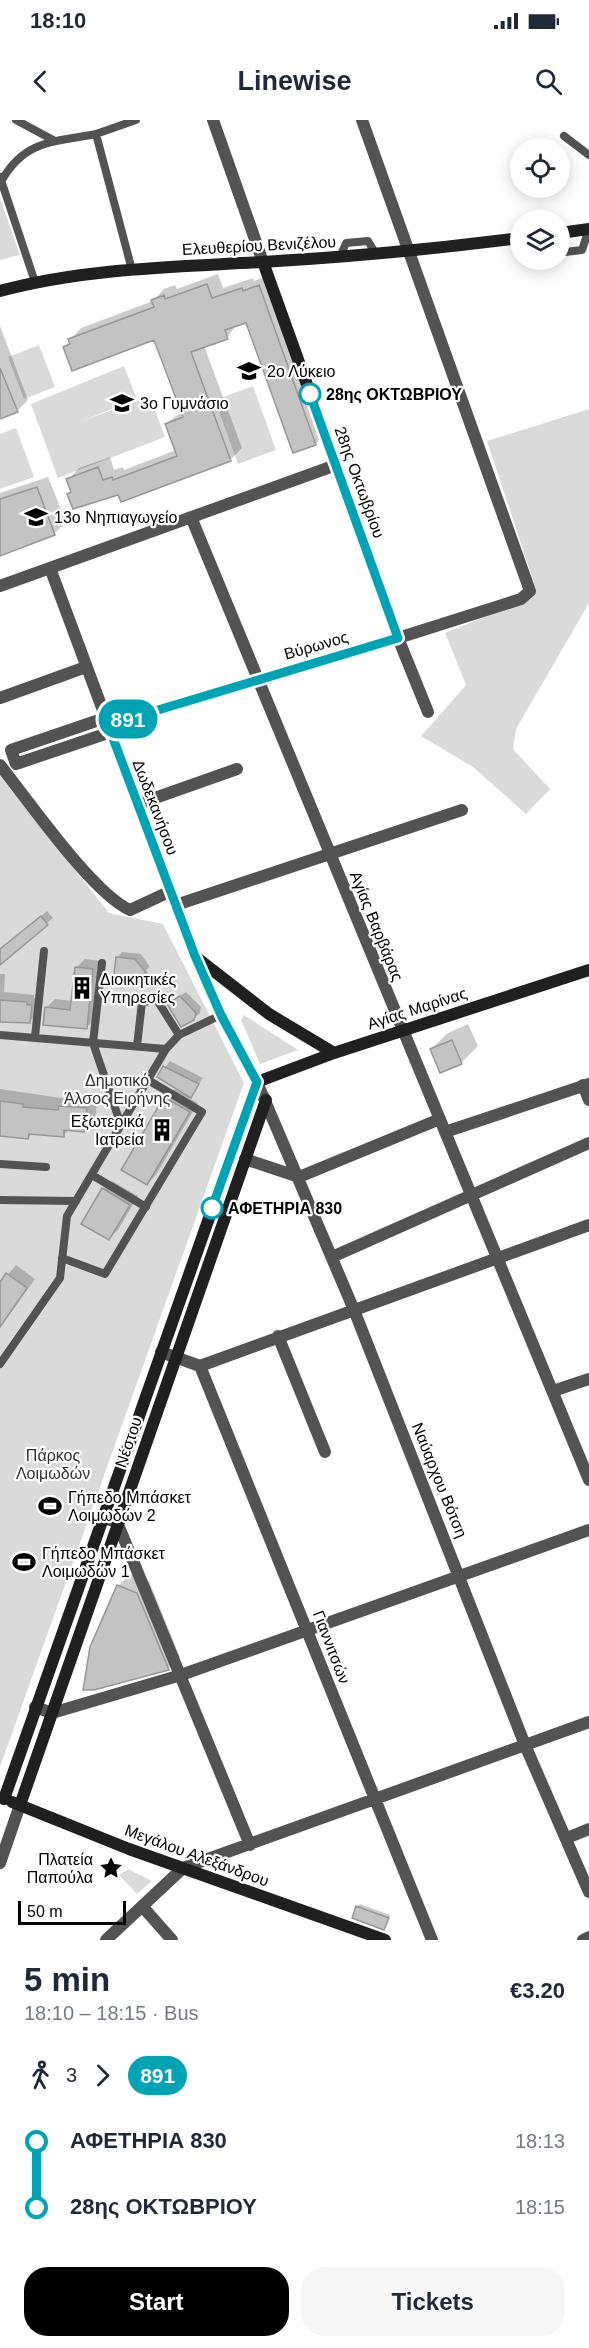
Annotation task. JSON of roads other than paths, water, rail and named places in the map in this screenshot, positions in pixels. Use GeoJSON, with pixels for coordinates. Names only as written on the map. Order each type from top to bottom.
{"type":"FeatureCollection","features":[{"type":"Feature","properties":{"kind":"street"},"geometry":{"type":"LineString","coordinates":[[213,120],[263,262]]}},
{"type":"Feature","properties":{"kind":"street"},"geometry":{"type":"LineString","coordinates":[[362,120],[410,253]]}},
{"type":"Feature","properties":{"kind":"street"},"geometry":{"type":"LineString","coordinates":[[570,232],[589,229]]}},
{"type":"Feature","properties":{"kind":"street","name":"Ελευθερίου Βενιζέλου"},"geometry":{"type":"LineString","coordinates":[[0,291],[34,282],[132,270],[410,253],[510,239]]}},
{"type":"Feature","properties":{"kind":"street","name":"Βύρωνος"},"geometry":{"type":"LineString","coordinates":[[0,764],[14,758],[16,764],[108,725],[521,599],[530,591],[410,253]]}},
{"type":"Feature","properties":{"kind":"street","name":"28ης Οκτωβρίου"},"geometry":{"type":"LineString","coordinates":[[263,262],[398,638],[428,712]]}},
{"type":"Feature","properties":{"kind":"street"},"geometry":{"type":"LineString","coordinates":[[0,586],[336,465]]}},
{"type":"Feature","properties":{"kind":"street","name":"Αγίας Βαρβάρας"},"geometry":{"type":"LineString","coordinates":[[191,517],[589,1480]]}},
{"type":"Feature","properties":{"kind":"street","name":"Δωδεκανήσου"},"geometry":{"type":"LineString","coordinates":[[50,568],[195,956],[221,1015],[257,1082]]}},
{"type":"Feature","properties":{"kind":"street"},"geometry":{"type":"LineString","coordinates":[[0,697],[86,667]]}},
{"type":"Feature","properties":{"kind":"street"},"geometry":{"type":"LineString","coordinates":[[0,764],[68,850],[116,903],[130,909],[171,891]]}},
{"type":"Feature","properties":{"kind":"street"},"geometry":{"type":"LineString","coordinates":[[138,804],[237,769]]}},
{"type":"Feature","properties":{"kind":"street"},"geometry":{"type":"LineString","coordinates":[[176,905],[462,810]]}},
{"type":"Feature","properties":{"kind":"street"},"geometry":{"type":"LineString","coordinates":[[195,956],[269,1014],[334,1053]]}},
{"type":"Feature","properties":{"kind":"street","name":"Αγίας Μαρίνας"},"geometry":{"type":"LineString","coordinates":[[257,1082],[402,1030],[589,970]]}},
{"type":"Feature","properties":{"kind":"street","name":"Ναύαρχου Βότση"},"geometry":{"type":"LineString","coordinates":[[257,1082],[354,1310],[525,1744],[589,1892]]}},
{"type":"Feature","properties":{"kind":"street","name":"Νέστου"},"geometry":{"type":"LineString","coordinates":[[1,1802],[257,1082]]}},
{"type":"Feature","properties":{"kind":"street"},"geometry":{"type":"LineString","coordinates":[[445,1132],[586,1084],[589,1100]]}},
{"type":"Feature","properties":{"kind":"street","name":"Νέστου"},"geometry":{"type":"LineString","coordinates":[[0,1863],[266,1100]]}},
{"type":"Feature","properties":{"kind":"street"},"geometry":{"type":"LineString","coordinates":[[245,1160],[299,1177],[440,1119]]}},
{"type":"Feature","properties":{"kind":"street"},"geometry":{"type":"LineString","coordinates":[[332,1257],[589,1143]]}},
{"type":"Feature","properties":{"kind":"street"},"geometry":{"type":"LineString","coordinates":[[160,1352],[200,1366],[589,1225]]}},
{"type":"Feature","properties":{"kind":"street"},"geometry":{"type":"LineString","coordinates":[[278,1336],[325,1452]]}},
{"type":"Feature","properties":{"kind":"street","name":"Γιαννιτσών"},"geometry":{"type":"LineString","coordinates":[[200,1366],[432,1940]]}},
{"type":"Feature","properties":{"kind":"street"},"geometry":{"type":"LineString","coordinates":[[553,1391],[589,1379]]}},
{"type":"Feature","properties":{"kind":"street"},"geometry":{"type":"LineString","coordinates":[[103,1518],[117,1522],[250,1845]]}},
{"type":"Feature","properties":{"kind":"street"},"geometry":{"type":"LineString","coordinates":[[35,1707],[52,1713],[181,1675],[589,1530]]}},
{"type":"Feature","properties":{"kind":"street"},"geometry":{"type":"LineString","coordinates":[[106,1940],[183,1868],[589,1722]]}},
{"type":"Feature","properties":{"kind":"street","name":"Μεγάλου Αλεξάνδρου"},"geometry":{"type":"LineString","coordinates":[[1,1802],[20,1804],[183,1868],[386,1940]]}},
{"type":"Feature","properties":{"kind":"street"},"geometry":{"type":"LineString","coordinates":[[567,1838],[589,1829]]}},
{"type":"Feature","properties":{"kind":"street"},"geometry":{"type":"LineString","coordinates":[[142,1906],[172,1940]]}},
{"type":"Feature","properties":{"kind":"street"},"geometry":{"type":"LineString","coordinates":[[583,1940],[589,1937]]}},
{"type":"Feature","properties":{"kind":"lane"},"geometry":{"type":"LineString","coordinates":[[16,120],[55,141]]}},
{"type":"Feature","properties":{"kind":"lane"},"geometry":{"type":"LineString","coordinates":[[34,282],[1,178],[26,150],[55,141],[96,134],[136,120]]}},
{"type":"Feature","properties":{"kind":"lane"},"geometry":{"type":"LineString","coordinates":[[96,134],[132,270]]}},
{"type":"Feature","properties":{"kind":"lane"},"geometry":{"type":"LineString","coordinates":[[564,136],[589,155]]}},
{"type":"Feature","properties":{"kind":"lane"},"geometry":{"type":"LineString","coordinates":[[570,251],[582,250],[589,229]]}},
{"type":"Feature","properties":{"kind":"lane"},"geometry":{"type":"LineString","coordinates":[[35,1037],[44,951]]}},
{"type":"Feature","properties":{"kind":"lane"},"geometry":{"type":"LineString","coordinates":[[102,963],[93,1043],[121,1125]]}},
{"type":"Feature","properties":{"kind":"lane"},"geometry":{"type":"LineString","coordinates":[[137,1047],[142,1002],[157,1000],[179,1035]]}},
{"type":"Feature","properties":{"kind":"lane"},"geometry":{"type":"LineString","coordinates":[[0,1364],[60,1278],[67,1216],[166,1049],[179,1035],[221,1015]]}},
{"type":"Feature","properties":{"kind":"lane"},"geometry":{"type":"LineString","coordinates":[[0,1035],[166,1049]]}},
{"type":"Feature","properties":{"kind":"lane"},"geometry":{"type":"LineString","coordinates":[[62,1258],[105,1274],[202,1112],[148,1080]]}},
{"type":"Feature","properties":{"kind":"lane"},"geometry":{"type":"LineString","coordinates":[[0,1164],[46,1167]]}},
{"type":"Feature","properties":{"kind":"lane"},"geometry":{"type":"LineString","coordinates":[[92,1175],[146,1207]]}},
{"type":"Feature","properties":{"kind":"lane"},"geometry":{"type":"LineString","coordinates":[[2,1202],[76,1201]]}},
{"type":"Feature","properties":{"kind":"place","name":"2ο Λύκειο"},"geometry":{"type":"Point","coordinates":[249,371]}},
{"type":"Feature","properties":{"kind":"place","name":"28ης ΟΚΤΩΒΡΙΟΥ"},"geometry":{"type":"Point","coordinates":[310,394]}},
{"type":"Feature","properties":{"kind":"place","name":"3ο Γυμνάσιο"},"geometry":{"type":"Point","coordinates":[122,403]}},
{"type":"Feature","properties":{"kind":"place","name":"13ο Νηπιαγωγείο"},"geometry":{"type":"Point","coordinates":[36,517]}},
{"type":"Feature","properties":{"kind":"place","name":"Διοικητικές Υπηρεσίες"},"geometry":{"type":"Point","coordinates":[82,988]}},
{"type":"Feature","properties":{"kind":"place","name":"Εξωτερικά Ιατρεία"},"geometry":{"type":"Point","coordinates":[162,1130]}},
{"type":"Feature","properties":{"kind":"place","name":"ΑΦΕΤΗΡΙΑ 830"},"geometry":{"type":"Point","coordinates":[212,1208]}},
{"type":"Feature","properties":{"kind":"place","name":"Γήπεδο Μπάσκετ Λοιμωδών 2"},"geometry":{"type":"Point","coordinates":[50,1506]}},
{"type":"Feature","properties":{"kind":"place","name":"Γήπεδο Μπάσκετ Λοιμωδών 1"},"geometry":{"type":"Point","coordinates":[24,1562]}},
{"type":"Feature","properties":{"kind":"place","name":"Πλατεία Παπούλα"},"geometry":{"type":"Point","coordinates":[111,1868]}},
{"type":"Feature","properties":{"kind":"park label","name":"Δημοτικό Άλσος Ειρήνης"},"geometry":{"type":"Point","coordinates":[117,1089]}},
{"type":"Feature","properties":{"kind":"park label","name":"Πάρκος Λοιμωδών"},"geometry":{"type":"Point","coordinates":[53,1464]}}]}
